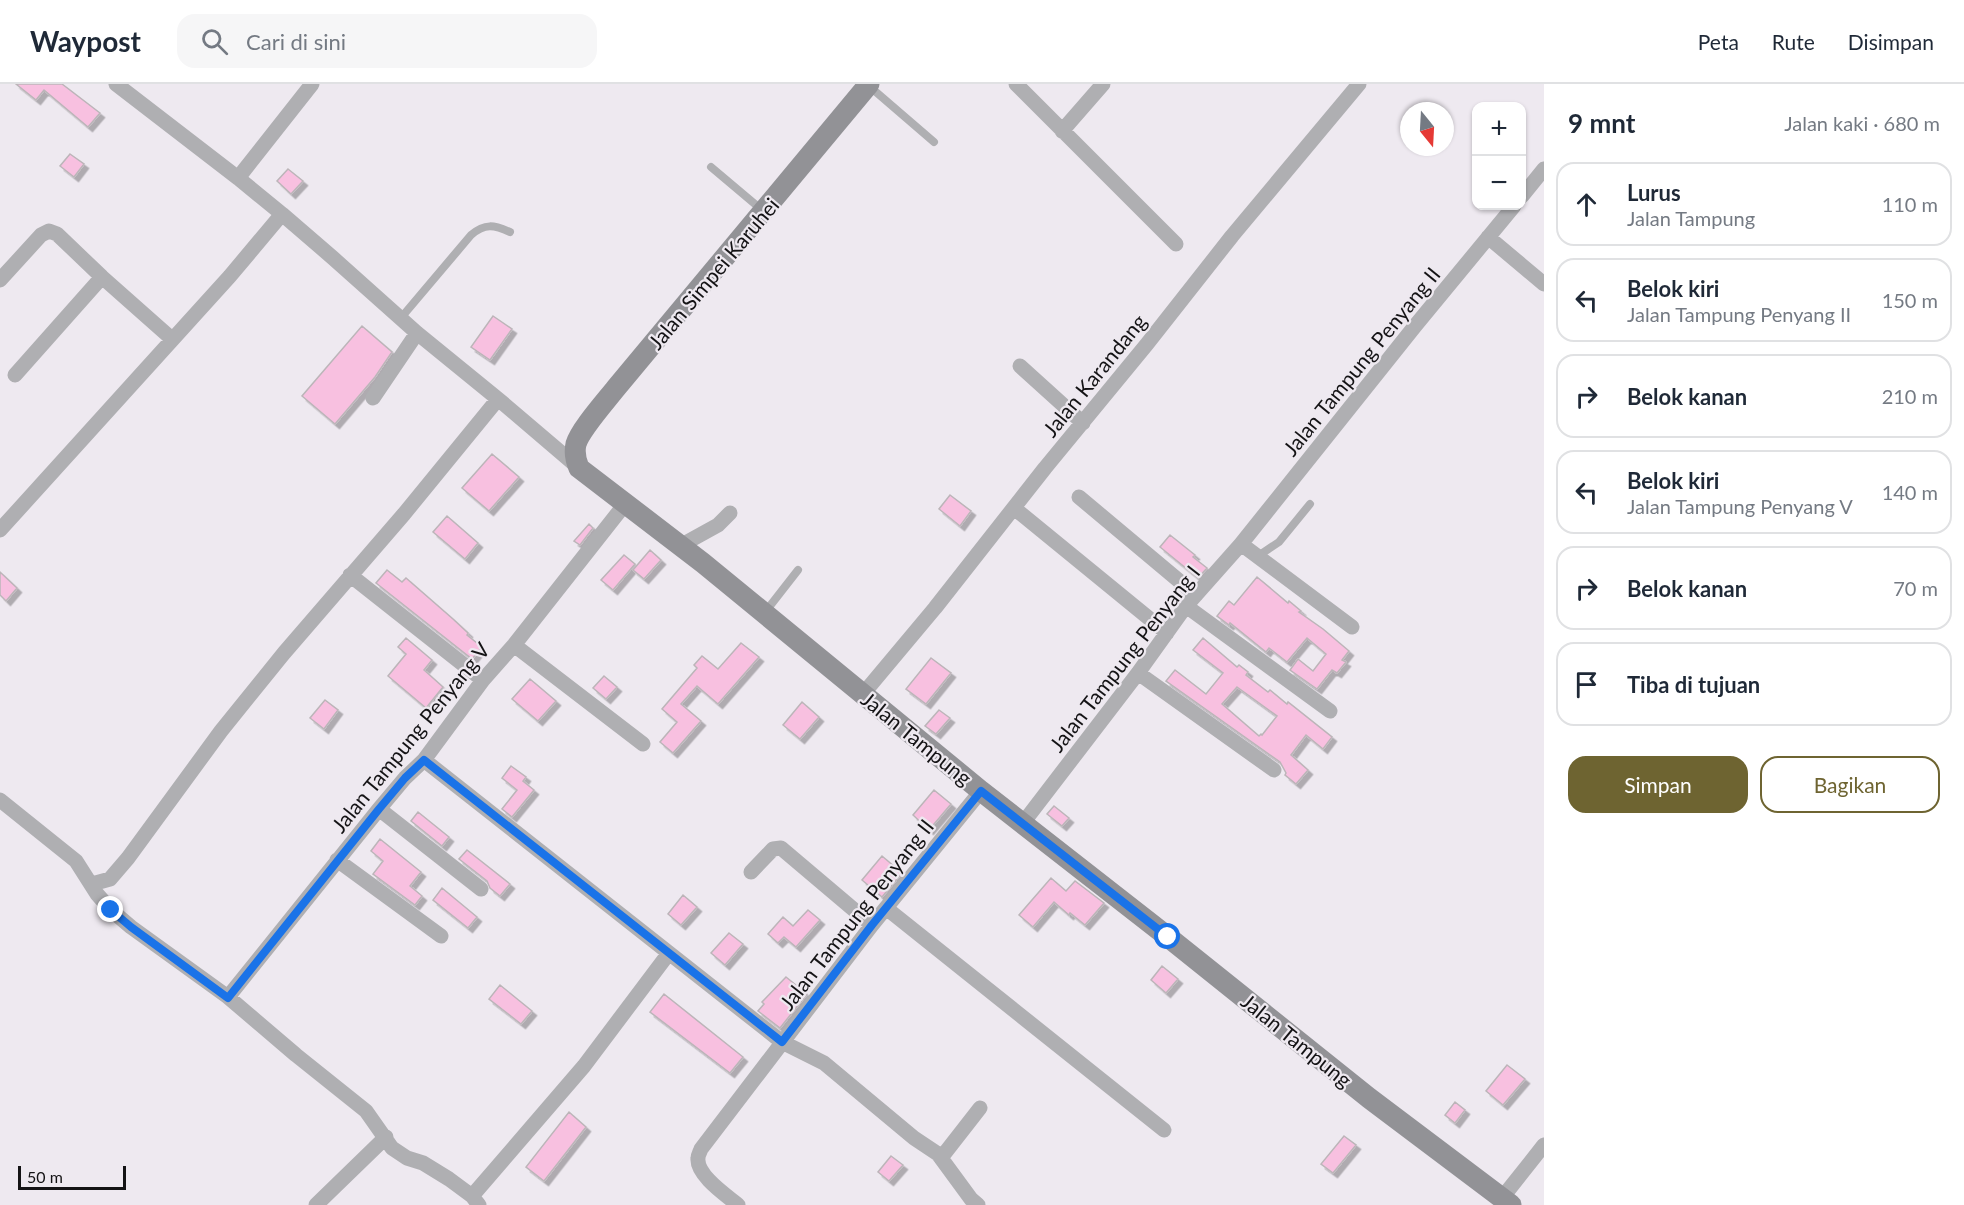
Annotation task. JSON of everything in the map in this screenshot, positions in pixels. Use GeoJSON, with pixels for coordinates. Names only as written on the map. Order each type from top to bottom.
{"type":"FeatureCollection","features":[{"type":"Feature","properties":{"kind":"main road","name":"Jalan Simpei Karuhei"},"geometry":{"type":"LineString","coordinates":[[579,468],[575,460],[575,447],[581,434],[616,388],[868,85]]}},
{"type":"Feature","properties":{"kind":"main road","name":"Jalan Tampung"},"geometry":{"type":"LineString","coordinates":[[579,468],[592,481],[680,546],[981,791],[1369,1098],[1443,1156],[1506,1201]]}},
{"type":"Feature","properties":{"kind":"street"},"geometry":{"type":"LineString","coordinates":[[116,84],[282,214],[417,333],[579,468]]}},
{"type":"Feature","properties":{"kind":"street"},"geometry":{"type":"LineString","coordinates":[[238,178],[312,84]]}},
{"type":"Feature","properties":{"kind":"street"},"geometry":{"type":"LineString","coordinates":[[1016,84],[1176,244]]}},
{"type":"Feature","properties":{"kind":"street"},"geometry":{"type":"LineString","coordinates":[[1062,131],[1102,84]]}},
{"type":"Feature","properties":{"kind":"street","name":"Jalan Karandang"},"geometry":{"type":"LineString","coordinates":[[863,694],[935,608],[1232,236],[1359,84]]}},
{"type":"Feature","properties":{"kind":"street"},"geometry":{"type":"LineString","coordinates":[[1526,190],[1544,169]]}},
{"type":"Feature","properties":{"kind":"street","name":"Jalan Tampung Penyang II"},"geometry":{"type":"LineString","coordinates":[[1241,544],[1511,210]]}},
{"type":"Feature","properties":{"kind":"street"},"geometry":{"type":"LineString","coordinates":[[0,530],[230,276],[282,214]]}},
{"type":"Feature","properties":{"kind":"street"},"geometry":{"type":"LineString","coordinates":[[0,280],[41,235],[49,231],[57,234],[172,339]]}},
{"type":"Feature","properties":{"kind":"street"},"geometry":{"type":"LineString","coordinates":[[1488,237],[1544,284]]}},
{"type":"Feature","properties":{"kind":"street"},"geometry":{"type":"LineString","coordinates":[[15,375],[102,277]]}},
{"type":"Feature","properties":{"kind":"street"},"geometry":{"type":"LineString","coordinates":[[373,398],[417,333]]}},
{"type":"Feature","properties":{"kind":"street"},"geometry":{"type":"LineString","coordinates":[[1020,366],[1083,423]]}},
{"type":"Feature","properties":{"kind":"street"},"geometry":{"type":"LineString","coordinates":[[92,884],[110,879],[128,858],[221,731],[498,399]]}},
{"type":"Feature","properties":{"kind":"street"},"geometry":{"type":"LineString","coordinates":[[1079,497],[1191,601],[1330,711]]}},
{"type":"Feature","properties":{"kind":"street","name":"Jalan Tampung Penyang V"},"geometry":{"type":"LineString","coordinates":[[228,998],[379,809],[405,778],[424,760],[483,680],[514,645],[625,504]]}},
{"type":"Feature","properties":{"kind":"street"},"geometry":{"type":"LineString","coordinates":[[1014,508],[1167,633]]}},
{"type":"Feature","properties":{"kind":"street"},"geometry":{"type":"LineString","coordinates":[[680,546],[718,525],[730,513]]}},
{"type":"Feature","properties":{"kind":"street"},"geometry":{"type":"LineString","coordinates":[[1241,544],[1352,627]]}},
{"type":"Feature","properties":{"kind":"street","name":"Jalan Tampung Penyang I"},"geometry":{"type":"LineString","coordinates":[[1023,823],[1191,601],[1241,544]]}},
{"type":"Feature","properties":{"kind":"street"},"geometry":{"type":"LineString","coordinates":[[350,575],[483,680]]}},
{"type":"Feature","properties":{"kind":"street"},"geometry":{"type":"LineString","coordinates":[[514,645],[643,744]]}},
{"type":"Feature","properties":{"kind":"street"},"geometry":{"type":"LineString","coordinates":[[1137,673],[1274,770]]}},
{"type":"Feature","properties":{"kind":"street"},"geometry":{"type":"LineString","coordinates":[[424,760],[782,1042],[824,1063],[941,1158],[978,1205]]}},
{"type":"Feature","properties":{"kind":"street","name":"Jalan Tampung Penyang II"},"geometry":{"type":"LineString","coordinates":[[738,1205],[704,1176],[697,1159],[701,1149],[872,925],[981,791]]}},
{"type":"Feature","properties":{"kind":"street"},"geometry":{"type":"LineString","coordinates":[[0,800],[76,861],[97,894],[131,927],[228,998],[366,1111],[392,1148],[449,1179],[475,1201],[584,1066],[669,953]]}},
{"type":"Feature","properties":{"kind":"street"},"geometry":{"type":"LineString","coordinates":[[379,809],[481,889]]}},
{"type":"Feature","properties":{"kind":"street"},"geometry":{"type":"LineString","coordinates":[[751,872],[773,849],[781,848],[872,925]]}},
{"type":"Feature","properties":{"kind":"street"},"geometry":{"type":"LineString","coordinates":[[337,860],[441,936]]}},
{"type":"Feature","properties":{"kind":"street"},"geometry":{"type":"LineString","coordinates":[[886,908],[1164,1130]]}},
{"type":"Feature","properties":{"kind":"street"},"geometry":{"type":"LineString","coordinates":[[941,1158],[980,1108]]}},
{"type":"Feature","properties":{"kind":"street"},"geometry":{"type":"LineString","coordinates":[[316,1205],[386,1137]]}},
{"type":"Feature","properties":{"kind":"street"},"geometry":{"type":"LineString","coordinates":[[1506,1201],[1544,1145]]}},
{"type":"Feature","properties":{"kind":"lane"},"geometry":{"type":"LineString","coordinates":[[868,85],[934,142]]}},
{"type":"Feature","properties":{"kind":"lane"},"geometry":{"type":"LineString","coordinates":[[711,167],[763,211]]}},
{"type":"Feature","properties":{"kind":"lane"},"geometry":{"type":"LineString","coordinates":[[400,318],[478,228],[494,225],[510,232]]}},
{"type":"Feature","properties":{"kind":"lane"},"geometry":{"type":"LineString","coordinates":[[1258,556],[1279,542],[1310,504]]}},
{"type":"Feature","properties":{"kind":"lane"},"geometry":{"type":"LineString","coordinates":[[764,613],[798,570]]}},
{"type":"Feature","properties":{"kind":"building"},"geometry":{"type":"Polygon","coordinates":[[[16,84],[62,84],[100,113],[88,127],[44,90],[36,100],[16,84]]]}},
{"type":"Feature","properties":{"kind":"building"},"geometry":{"type":"Polygon","coordinates":[[[70,154],[84,164],[74,177],[60,166],[70,154]]]}},
{"type":"Feature","properties":{"kind":"building"},"geometry":{"type":"Polygon","coordinates":[[[288,169],[303,181],[291,194],[277,181],[288,169]]]}},
{"type":"Feature","properties":{"kind":"building"},"geometry":{"type":"Polygon","coordinates":[[[493,316],[512,329],[490,360],[471,347],[493,316]]]}},
{"type":"Feature","properties":{"kind":"building"},"geometry":{"type":"Polygon","coordinates":[[[362,326],[392,352],[375,377],[335,424],[302,396],[362,326]]]}},
{"type":"Feature","properties":{"kind":"building"},"geometry":{"type":"Polygon","coordinates":[[[492,454],[519,477],[489,511],[462,488],[492,454]]]}},
{"type":"Feature","properties":{"kind":"building"},"geometry":{"type":"Polygon","coordinates":[[[950,495],[971,511],[960,526],[939,509],[950,495]]]}},
{"type":"Feature","properties":{"kind":"building"},"geometry":{"type":"Polygon","coordinates":[[[447,516],[478,543],[465,559],[433,532],[447,516]]]}},
{"type":"Feature","properties":{"kind":"building"},"geometry":{"type":"Polygon","coordinates":[[[589,524],[593,528],[580,545],[574,541],[589,524]]]}},
{"type":"Feature","properties":{"kind":"building"},"geometry":{"type":"Polygon","coordinates":[[[1170,535],[1207,568],[1198,578],[1160,547],[1170,535]]]}},
{"type":"Feature","properties":{"kind":"building"},"geometry":{"type":"Polygon","coordinates":[[[650,550],[661,560],[644,579],[633,570],[650,550]]]}},
{"type":"Feature","properties":{"kind":"building"},"geometry":{"type":"Polygon","coordinates":[[[624,555],[635,564],[613,590],[601,580],[624,555]]]}},
{"type":"Feature","properties":{"kind":"building"},"geometry":{"type":"Polygon","coordinates":[[[387,570],[402,582],[406,578],[482,647],[472,659],[376,583],[387,570]]]}},
{"type":"Feature","properties":{"kind":"building"},"geometry":{"type":"Polygon","coordinates":[[[0,572],[17,588],[6,601],[0,595],[0,572]]]}},
{"type":"Feature","properties":{"kind":"building"},"geometry":{"type":"Polygon","coordinates":[[[1257,577],[1349,651],[1342,660],[1346,662],[1337,673],[1332,670],[1317,689],[1290,670],[1298,659],[1313,671],[1326,654],[1307,638],[1287,662],[1269,648],[1266,652],[1230,623],[1229,625],[1217,616],[1229,601],[1234,605],[1257,577]]]}},
{"type":"Feature","properties":{"kind":"building"},"geometry":{"type":"Polygon","coordinates":[[[406,638],[432,660],[424,670],[443,687],[426,708],[388,676],[406,654],[398,647],[406,638]]]}},
{"type":"Feature","properties":{"kind":"building"},"geometry":{"type":"Polygon","coordinates":[[[1203,638],[1237,667],[1239,665],[1248,672],[1246,675],[1268,692],[1270,690],[1287,704],[1288,702],[1332,737],[1323,749],[1306,735],[1291,755],[1308,770],[1296,784],[1285,775],[1280,762],[1166,681],[1175,670],[1206,694],[1223,673],[1193,650],[1203,638]],[[1237,687],[1222,704],[1259,736],[1277,716],[1237,687]]]}},
{"type":"Feature","properties":{"kind":"building"},"geometry":{"type":"Polygon","coordinates":[[[741,643],[759,657],[718,704],[697,686],[681,704],[701,721],[673,753],[660,742],[677,722],[662,709],[697,668],[694,665],[702,656],[718,669],[741,643]]]}},
{"type":"Feature","properties":{"kind":"building"},"geometry":{"type":"Polygon","coordinates":[[[931,658],[951,673],[926,704],[906,689],[931,658]]]}},
{"type":"Feature","properties":{"kind":"building"},"geometry":{"type":"Polygon","coordinates":[[[604,676],[617,687],[606,699],[593,688],[604,676]]]}},
{"type":"Feature","properties":{"kind":"building"},"geometry":{"type":"Polygon","coordinates":[[[530,679],[556,701],[538,721],[512,699],[530,679]]]}},
{"type":"Feature","properties":{"kind":"building"},"geometry":{"type":"Polygon","coordinates":[[[325,700],[338,710],[324,729],[310,718],[325,700]]]}},
{"type":"Feature","properties":{"kind":"building"},"geometry":{"type":"Polygon","coordinates":[[[802,702],[819,717],[800,739],[783,725],[802,702]]]}},
{"type":"Feature","properties":{"kind":"building"},"geometry":{"type":"Polygon","coordinates":[[[939,710],[950,718],[936,734],[925,726],[939,710]]]}},
{"type":"Feature","properties":{"kind":"building"},"geometry":{"type":"Polygon","coordinates":[[[511,766],[526,777],[523,781],[534,790],[512,817],[502,809],[517,790],[502,778],[511,766]]]}},
{"type":"Feature","properties":{"kind":"building"},"geometry":{"type":"Polygon","coordinates":[[[934,790],[951,804],[929,830],[913,815],[934,790]]]}},
{"type":"Feature","properties":{"kind":"building"},"geometry":{"type":"Polygon","coordinates":[[[1054,806],[1069,818],[1062,826],[1047,814],[1054,806]]]}},
{"type":"Feature","properties":{"kind":"building"},"geometry":{"type":"Polygon","coordinates":[[[418,812],[449,837],[442,846],[411,821],[418,812]]]}},
{"type":"Feature","properties":{"kind":"building"},"geometry":{"type":"Polygon","coordinates":[[[380,839],[421,872],[410,886],[422,896],[415,905],[373,874],[383,861],[371,851],[380,839]]]}},
{"type":"Feature","properties":{"kind":"building"},"geometry":{"type":"Polygon","coordinates":[[[467,850],[510,884],[500,896],[490,888],[487,881],[459,859],[467,850]]]}},
{"type":"Feature","properties":{"kind":"building"},"geometry":{"type":"Polygon","coordinates":[[[882,856],[902,873],[882,897],[862,880],[882,856]]]}},
{"type":"Feature","properties":{"kind":"building"},"geometry":{"type":"Polygon","coordinates":[[[1051,878],[1066,891],[1075,881],[1104,903],[1085,925],[1054,902],[1033,927],[1019,915],[1051,878]]]}},
{"type":"Feature","properties":{"kind":"building"},"geometry":{"type":"Polygon","coordinates":[[[442,888],[477,917],[468,928],[433,900],[442,888]]]}},
{"type":"Feature","properties":{"kind":"building"},"geometry":{"type":"Polygon","coordinates":[[[683,895],[697,907],[681,925],[668,914],[683,895]]]}},
{"type":"Feature","properties":{"kind":"building"},"geometry":{"type":"Polygon","coordinates":[[[808,910],[820,920],[796,947],[784,937],[778,943],[768,934],[783,917],[793,926],[808,910]]]}},
{"type":"Feature","properties":{"kind":"building"},"geometry":{"type":"Polygon","coordinates":[[[729,933],[743,944],[725,965],[711,953],[729,933]]]}},
{"type":"Feature","properties":{"kind":"building"},"geometry":{"type":"Polygon","coordinates":[[[1162,966],[1178,979],[1166,993],[1151,980],[1162,966]]]}},
{"type":"Feature","properties":{"kind":"building"},"geometry":{"type":"Polygon","coordinates":[[[786,977],[807,994],[780,1028],[758,1011],[764,1004],[762,1002],[786,977]]]}},
{"type":"Feature","properties":{"kind":"building"},"geometry":{"type":"Polygon","coordinates":[[[500,985],[532,1011],[521,1024],[489,999],[500,985]]]}},
{"type":"Feature","properties":{"kind":"building"},"geometry":{"type":"Polygon","coordinates":[[[664,994],[743,1057],[730,1073],[650,1012],[664,994]]]}},
{"type":"Feature","properties":{"kind":"building"},"geometry":{"type":"Polygon","coordinates":[[[1507,1065],[1525,1079],[1503,1105],[1486,1091],[1507,1065]]]}},
{"type":"Feature","properties":{"kind":"building"},"geometry":{"type":"Polygon","coordinates":[[[1455,1102],[1465,1110],[1455,1123],[1445,1115],[1455,1102]]]}},
{"type":"Feature","properties":{"kind":"building"},"geometry":{"type":"Polygon","coordinates":[[[569,1112],[586,1127],[544,1181],[526,1167],[569,1112]]]}},
{"type":"Feature","properties":{"kind":"building"},"geometry":{"type":"Polygon","coordinates":[[[1344,1136],[1356,1145],[1333,1173],[1321,1164],[1344,1136]]]}},
{"type":"Feature","properties":{"kind":"building"},"geometry":{"type":"Polygon","coordinates":[[[891,1156],[903,1165],[889,1181],[878,1172],[891,1156]]]}},
{"type":"Feature","properties":{"kind":"route"},"geometry":{"type":"LineString","coordinates":[[111,910],[228,998],[379,809],[405,778],[424,760],[782,1042],[872,925],[981,791],[1168,937]]}}]}
